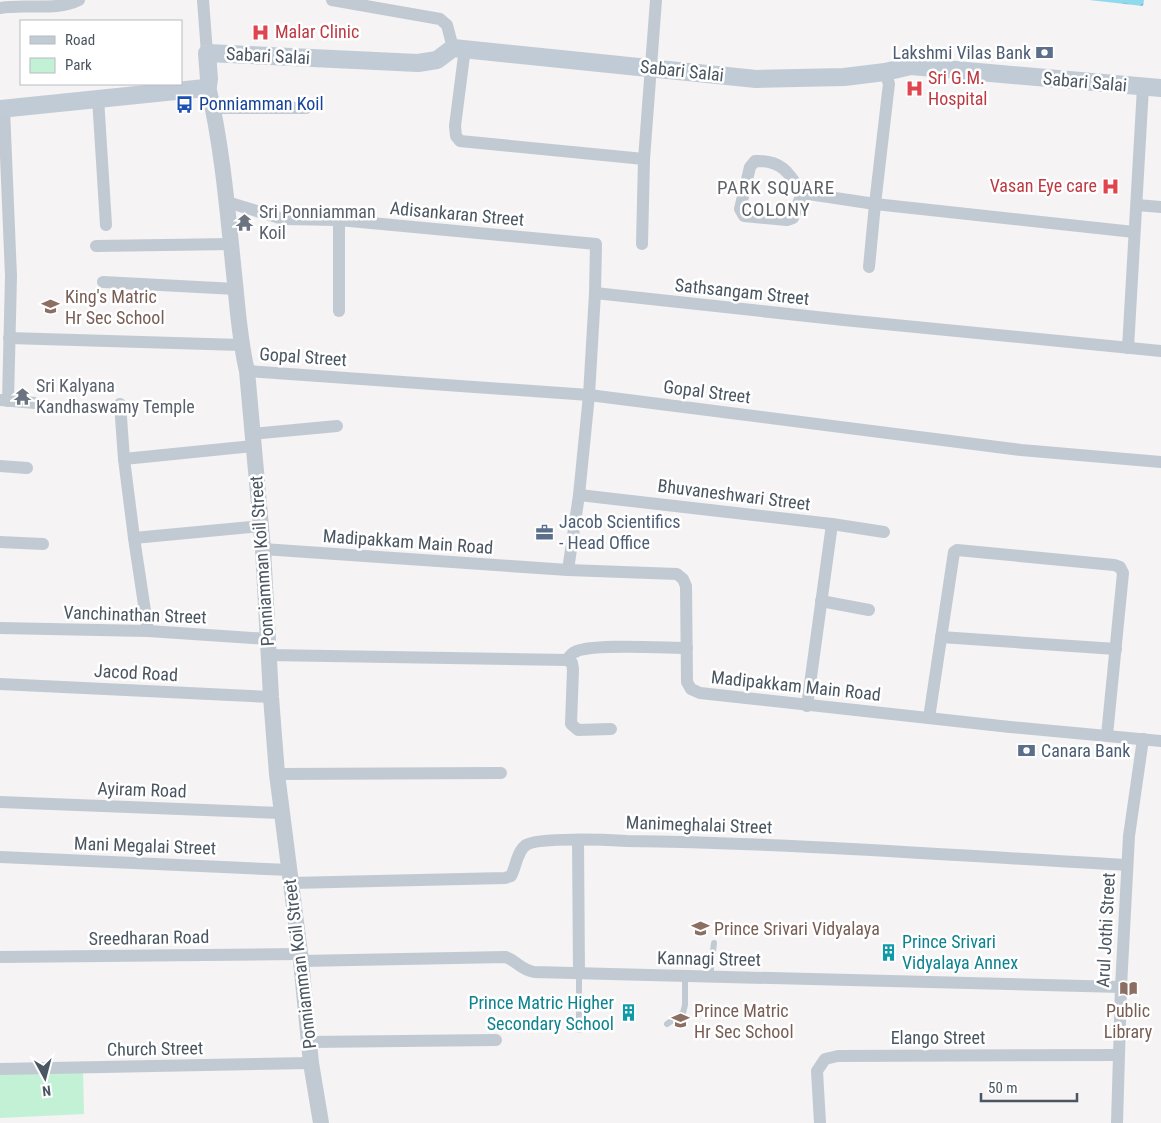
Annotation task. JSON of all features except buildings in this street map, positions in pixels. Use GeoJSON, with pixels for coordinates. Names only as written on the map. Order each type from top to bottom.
{"type":"FeatureCollection","features":[{"type":"Feature","properties":{"kind":"main road","name":"Sabari Salai"},"geometry":{"type":"LineString","coordinates":[[207,53],[418,63],[437,60],[459,48],[756,79],[844,77],[885,72],[911,66],[1161,88]]}},
{"type":"Feature","properties":{"kind":"main road","name":"Ponniamman Koil Street"},"geometry":{"type":"LineString","coordinates":[[207,53],[208,86]]}},
{"type":"Feature","properties":{"kind":"main road"},"geometry":{"type":"LineString","coordinates":[[2,109],[208,86]]}},
{"type":"Feature","properties":{"kind":"street"},"geometry":{"type":"LineString","coordinates":[[0,8],[52,6],[74,3],[79,0]]}},
{"type":"Feature","properties":{"kind":"street","name":"Ponniamman Koil Street"},"geometry":{"type":"LineString","coordinates":[[203,0],[207,53]]}},
{"type":"Feature","properties":{"kind":"street"},"geometry":{"type":"LineString","coordinates":[[332,0],[440,19],[447,25],[459,48],[455,126],[456,136],[460,142],[644,159]]}},
{"type":"Feature","properties":{"kind":"street"},"geometry":{"type":"LineString","coordinates":[[642,244],[644,159],[656,0]]}},
{"type":"Feature","properties":{"kind":"street"},"geometry":{"type":"LineString","coordinates":[[869,267],[888,92],[885,72]]}},
{"type":"Feature","properties":{"kind":"street","name":"Ponniamman Koil Street"},"geometry":{"type":"LineString","coordinates":[[208,86],[227,202],[241,345],[247,371],[263,550],[270,697],[277,774],[311,1063],[321,1123]]}},
{"type":"Feature","properties":{"kind":"street"},"geometry":{"type":"LineString","coordinates":[[1128,348],[1143,87]]}},
{"type":"Feature","properties":{"kind":"street"},"geometry":{"type":"LineString","coordinates":[[98,98],[106,226]]}},
{"type":"Feature","properties":{"kind":"street"},"geometry":{"type":"LineString","coordinates":[[213,108],[306,108]]}},
{"type":"Feature","properties":{"kind":"street"},"geometry":{"type":"LineString","coordinates":[[2,109],[11,276],[4,400],[35,403]]}},
{"type":"Feature","properties":{"kind":"street"},"geometry":{"type":"LineString","coordinates":[[802,193],[793,218],[787,220],[744,216],[740,209],[750,167],[755,161],[764,161],[787,170],[802,193],[875,204],[1134,232]]}},
{"type":"Feature","properties":{"kind":"street","name":"Adisankaran Street"},"geometry":{"type":"LineString","coordinates":[[227,202],[283,218],[339,220],[596,244],[595,293]]}},
{"type":"Feature","properties":{"kind":"street"},"geometry":{"type":"LineString","coordinates":[[1136,205],[1161,207]]}},
{"type":"Feature","properties":{"kind":"street"},"geometry":{"type":"LineString","coordinates":[[339,220],[339,311]]}},
{"type":"Feature","properties":{"kind":"street"},"geometry":{"type":"LineString","coordinates":[[96,246],[231,244]]}},
{"type":"Feature","properties":{"kind":"street"},"geometry":{"type":"LineString","coordinates":[[104,282],[236,288]]}},
{"type":"Feature","properties":{"kind":"street"},"geometry":{"type":"LineString","coordinates":[[568,570],[579,495],[589,395],[595,293]]}},
{"type":"Feature","properties":{"kind":"street","name":"Sathsangam Street"},"geometry":{"type":"LineString","coordinates":[[595,293],[1161,351]]}},
{"type":"Feature","properties":{"kind":"street"},"geometry":{"type":"LineString","coordinates":[[9,338],[241,345]]}},
{"type":"Feature","properties":{"kind":"street","name":"Gopal Street"},"geometry":{"type":"LineString","coordinates":[[247,371],[589,395],[1021,450],[1161,462]]}},
{"type":"Feature","properties":{"kind":"street"},"geometry":{"type":"LineString","coordinates":[[120,404],[124,459],[148,631]]}},
{"type":"Feature","properties":{"kind":"street"},"geometry":{"type":"LineString","coordinates":[[124,459],[337,426]]}},
{"type":"Feature","properties":{"kind":"street"},"geometry":{"type":"LineString","coordinates":[[0,466],[27,468]]}},
{"type":"Feature","properties":{"kind":"street","name":"Bhuvaneshwari Street"},"geometry":{"type":"LineString","coordinates":[[579,495],[832,524],[884,532]]}},
{"type":"Feature","properties":{"kind":"street"},"geometry":{"type":"LineString","coordinates":[[807,706],[832,524]]}},
{"type":"Feature","properties":{"kind":"street"},"geometry":{"type":"LineString","coordinates":[[134,538],[261,526]]}},
{"type":"Feature","properties":{"kind":"street"},"geometry":{"type":"LineString","coordinates":[[0,542],[43,544]]}},
{"type":"Feature","properties":{"kind":"street","name":"Madipakkam Main Road"},"geometry":{"type":"LineString","coordinates":[[263,550],[568,570],[677,574],[686,582],[687,682],[691,689],[700,694],[1161,741]]}},
{"type":"Feature","properties":{"kind":"street"},"geometry":{"type":"LineString","coordinates":[[929,718],[942,637],[952,555],[957,550],[1120,567],[1123,573],[1107,735]]}},
{"type":"Feature","properties":{"kind":"street"},"geometry":{"type":"LineString","coordinates":[[821,601],[870,610]]}},
{"type":"Feature","properties":{"kind":"street","name":"Vanchinathan Street"},"geometry":{"type":"LineString","coordinates":[[0,628],[148,631],[268,647],[567,660]]}},
{"type":"Feature","properties":{"kind":"street"},"geometry":{"type":"LineString","coordinates":[[942,637],[1116,649]]}},
{"type":"Feature","properties":{"kind":"street"},"geometry":{"type":"LineString","coordinates":[[611,729],[578,730],[571,724],[573,669],[572,663],[567,660],[576,651],[585,648],[687,648]]}},
{"type":"Feature","properties":{"kind":"street","name":"Jacod Road"},"geometry":{"type":"LineString","coordinates":[[0,684],[270,697]]}},
{"type":"Feature","properties":{"kind":"street","name":"Arul Jothi Street"},"geometry":{"type":"LineString","coordinates":[[1116,1123],[1129,836],[1143,739]]}},
{"type":"Feature","properties":{"kind":"street"},"geometry":{"type":"LineString","coordinates":[[277,774],[500,773]]}},
{"type":"Feature","properties":{"kind":"street","name":"Ayiram Road"},"geometry":{"type":"LineString","coordinates":[[0,802],[282,813]]}},
{"type":"Feature","properties":{"kind":"street"},"geometry":{"type":"LineString","coordinates":[[578,840],[579,974]]}},
{"type":"Feature","properties":{"kind":"street","name":"Manimeghalai Street"},"geometry":{"type":"LineString","coordinates":[[290,876],[505,878],[511,876],[521,851],[526,845],[535,842],[578,840],[733,842],[1127,865]]}},
{"type":"Feature","properties":{"kind":"street","name":"Mani Megalai Street"},"geometry":{"type":"LineString","coordinates":[[0,856],[290,876]]}},
{"type":"Feature","properties":{"kind":"street","name":"Sreedharan Road"},"geometry":{"type":"LineString","coordinates":[[0,957],[300,957]]}},
{"type":"Feature","properties":{"kind":"street","name":"Kannagi Street"},"geometry":{"type":"LineString","coordinates":[[300,957],[506,957],[524,970],[534,972],[1121,987]]}},
{"type":"Feature","properties":{"kind":"street"},"geometry":{"type":"LineString","coordinates":[[309,1042],[496,1040]]}},
{"type":"Feature","properties":{"kind":"street","name":"Elango Street"},"geometry":{"type":"LineString","coordinates":[[820,1123],[817,1071],[826,1060],[838,1056],[1118,1055]]}},
{"type":"Feature","properties":{"kind":"street","name":"Church Street"},"geometry":{"type":"LineString","coordinates":[[0,1069],[311,1063]]}},
{"type":"Feature","properties":{"kind":"lane"},"geometry":{"type":"LineString","coordinates":[[710,977],[714,943]]}},
{"type":"Feature","properties":{"kind":"lane"},"geometry":{"type":"LineString","coordinates":[[579,974],[579,1030]]}},
{"type":"Feature","properties":{"kind":"lane"},"geometry":{"type":"LineString","coordinates":[[667,1024],[683,1013],[685,1005],[685,976]]}},
{"type":"Feature","properties":{"kind":"green space"},"geometry":{"type":"Polygon","coordinates":[[[83,1071],[84,1114],[0,1118],[0,1072],[83,1071]]]}},
{"type":"Feature","properties":{"kind":"water"},"geometry":{"type":"Polygon","coordinates":[[[1089,0],[1144,0],[1143,6],[1089,0]]]}},
{"type":"Feature","properties":{"kind":"place","name":"Malar Clinic"},"geometry":{"type":"Point","coordinates":[261,32]}},
{"type":"Feature","properties":{"kind":"place","name":"Lakshmi Vilas Bank"},"geometry":{"type":"Point","coordinates":[1045,53]}},
{"type":"Feature","properties":{"kind":"place","name":"Sri G.M. Hospital"},"geometry":{"type":"Point","coordinates":[914,88]}},
{"type":"Feature","properties":{"kind":"place","name":"Ponniamman Koil"},"geometry":{"type":"Point","coordinates":[185,104]}},
{"type":"Feature","properties":{"kind":"place","name":"Vasan Eye care"},"geometry":{"type":"Point","coordinates":[1111,186]}},
{"type":"Feature","properties":{"kind":"place","name":"Sri Ponniamman Koil"},"geometry":{"type":"Point","coordinates":[245,222]}},
{"type":"Feature","properties":{"kind":"place","name":"King's Matric Hr Sec School"},"geometry":{"type":"Point","coordinates":[51,307]}},
{"type":"Feature","properties":{"kind":"place","name":"Sri Kalyana Kandhaswamy Temple"},"geometry":{"type":"Point","coordinates":[22,396]}},
{"type":"Feature","properties":{"kind":"place","name":"Jacob Scientifics - Head Office"},"geometry":{"type":"Point","coordinates":[545,532]}},
{"type":"Feature","properties":{"kind":"place","name":"Canara Bank"},"geometry":{"type":"Point","coordinates":[1027,751]}},
{"type":"Feature","properties":{"kind":"place","name":"Prince Srivari Vidyalaya"},"geometry":{"type":"Point","coordinates":[700,929]}},
{"type":"Feature","properties":{"kind":"place","name":"Prince Srivari Vidyalaya Annex"},"geometry":{"type":"Point","coordinates":[888,952]}},
{"type":"Feature","properties":{"kind":"place","name":"Public Library"},"geometry":{"type":"Point","coordinates":[1128,988]}},
{"type":"Feature","properties":{"kind":"place","name":"Prince Matric Higher Secondary School"},"geometry":{"type":"Point","coordinates":[628,1013]}},
{"type":"Feature","properties":{"kind":"place","name":"Prince Matric Hr Sec School"},"geometry":{"type":"Point","coordinates":[680,1021]}},
{"type":"Feature","properties":{"kind":"district","name":"PARK SQUARE COLONY"},"geometry":{"type":"Point","coordinates":[776,198]}}]}
